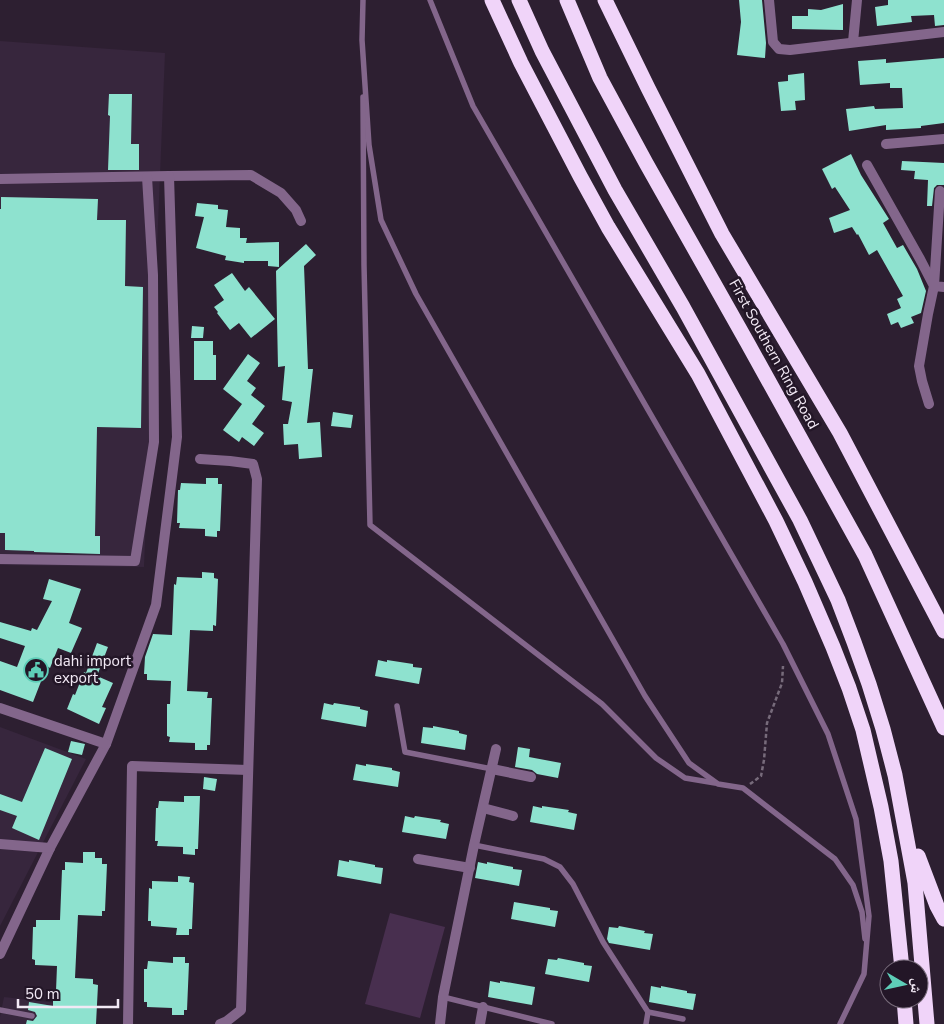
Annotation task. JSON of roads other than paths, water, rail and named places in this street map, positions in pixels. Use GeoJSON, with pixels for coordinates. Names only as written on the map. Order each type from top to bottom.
{"type":"FeatureCollection","features":[{"type":"Feature","properties":{"kind":"highway"},"geometry":{"type":"LineString","coordinates":[[492,0],[526,72],[580,176],[618,244],[698,374],[724,422],[776,521],[833,647],[849,688],[862,730],[881,807],[891,861],[901,959]]}},
{"type":"Feature","properties":{"kind":"highway"},"geometry":{"type":"LineString","coordinates":[[519,0],[542,51],[615,190],[688,315],[800,520],[841,609],[869,684],[883,729],[904,822],[915,883],[927,1024]]}},
{"type":"Feature","properties":{"kind":"highway"},"geometry":{"type":"LineString","coordinates":[[530,0],[542,51]]}},
{"type":"Feature","properties":{"kind":"highway","name":"First Southern Ring Road"},"geometry":{"type":"LineString","coordinates":[[567,0],[600,78],[864,555],[944,728]]}},
{"type":"Feature","properties":{"kind":"highway","name":"First Southern Ring Road"},"geometry":{"type":"LineString","coordinates":[[607,2],[722,234],[840,433],[944,631]]}},
{"type":"Feature","properties":{"kind":"highway"},"geometry":{"type":"LineString","coordinates":[[904,822],[944,920]]}},
{"type":"Feature","properties":{"kind":"highway"},"geometry":{"type":"LineString","coordinates":[[905,1009],[906,1024]]}},
{"type":"Feature","properties":{"kind":"street"},"geometry":{"type":"LineString","coordinates":[[770,0],[774,42],[779,49],[790,50],[944,32]]}},
{"type":"Feature","properties":{"kind":"street"},"geometry":{"type":"LineString","coordinates":[[853,42],[857,0]]}},
{"type":"Feature","properties":{"kind":"street"},"geometry":{"type":"LineString","coordinates":[[886,144],[944,139]]}},
{"type":"Feature","properties":{"kind":"street"},"geometry":{"type":"LineString","coordinates":[[867,165],[939,287]]}},
{"type":"Feature","properties":{"kind":"street"},"geometry":{"type":"LineString","coordinates":[[0,179],[251,175],[281,193],[296,210],[300,221]]}},
{"type":"Feature","properties":{"kind":"street"},"geometry":{"type":"LineString","coordinates":[[0,954],[50,848],[106,744],[156,605],[176,437],[169,176]]}},
{"type":"Feature","properties":{"kind":"street"},"geometry":{"type":"LineString","coordinates":[[0,559],[135,561],[154,442],[153,275],[147,177]]}},
{"type":"Feature","properties":{"kind":"street"},"geometry":{"type":"LineString","coordinates":[[929,404],[919,366],[928,314],[939,287],[940,191]]}},
{"type":"Feature","properties":{"kind":"street"},"geometry":{"type":"LineString","coordinates":[[200,459],[253,464],[257,479],[241,1010],[220,1024]]}},
{"type":"Feature","properties":{"kind":"street"},"geometry":{"type":"LineString","coordinates":[[0,708],[106,744]]}},
{"type":"Feature","properties":{"kind":"street"},"geometry":{"type":"LineString","coordinates":[[440,1024],[443,997],[496,749]]}},
{"type":"Feature","properties":{"kind":"street"},"geometry":{"type":"LineString","coordinates":[[128,1024],[132,766],[248,770]]}},
{"type":"Feature","properties":{"kind":"street"},"geometry":{"type":"LineString","coordinates":[[492,769],[531,777]]}},
{"type":"Feature","properties":{"kind":"street"},"geometry":{"type":"LineString","coordinates":[[483,808],[513,816]]}},
{"type":"Feature","properties":{"kind":"street"},"geometry":{"type":"LineString","coordinates":[[0,844],[50,848]]}},
{"type":"Feature","properties":{"kind":"street"},"geometry":{"type":"LineString","coordinates":[[418,859],[470,868]]}},
{"type":"Feature","properties":{"kind":"street"},"geometry":{"type":"LineString","coordinates":[[480,1024],[483,1007]]}},
{"type":"Feature","properties":{"kind":"lane"},"geometry":{"type":"LineString","coordinates":[[363,0],[364,274],[370,524],[602,704],[656,758],[685,778],[743,788],[835,860],[853,884],[862,912],[866,950]]}},
{"type":"Feature","properties":{"kind":"lane"},"geometry":{"type":"LineString","coordinates":[[430,0],[473,106],[783,644],[828,734],[856,819],[869,916],[864,974],[840,1024]]}},
{"type":"Feature","properties":{"kind":"lane"},"geometry":{"type":"LineString","coordinates":[[362,40],[370,146],[381,220],[412,286],[645,696],[689,763],[718,784]]}},
{"type":"Feature","properties":{"kind":"lane"},"geometry":{"type":"LineString","coordinates":[[397,706],[405,752],[492,769]]}},
{"type":"Feature","properties":{"kind":"lane"},"geometry":{"type":"LineString","coordinates":[[474,845],[544,859],[560,867],[573,884],[603,942],[648,1012],[646,1024]]}},
{"type":"Feature","properties":{"kind":"lane"},"geometry":{"type":"LineString","coordinates":[[443,997],[552,1024]]}},
{"type":"Feature","properties":{"kind":"lane"},"geometry":{"type":"LineString","coordinates":[[0,1010],[32,1016]]}},
{"type":"Feature","properties":{"kind":"lane"},"geometry":{"type":"LineString","coordinates":[[648,1012],[683,1019]]}},
{"type":"Feature","properties":{"kind":"place","name":"dahi import export"},"geometry":{"type":"Point","coordinates":[36,670]}}]}
